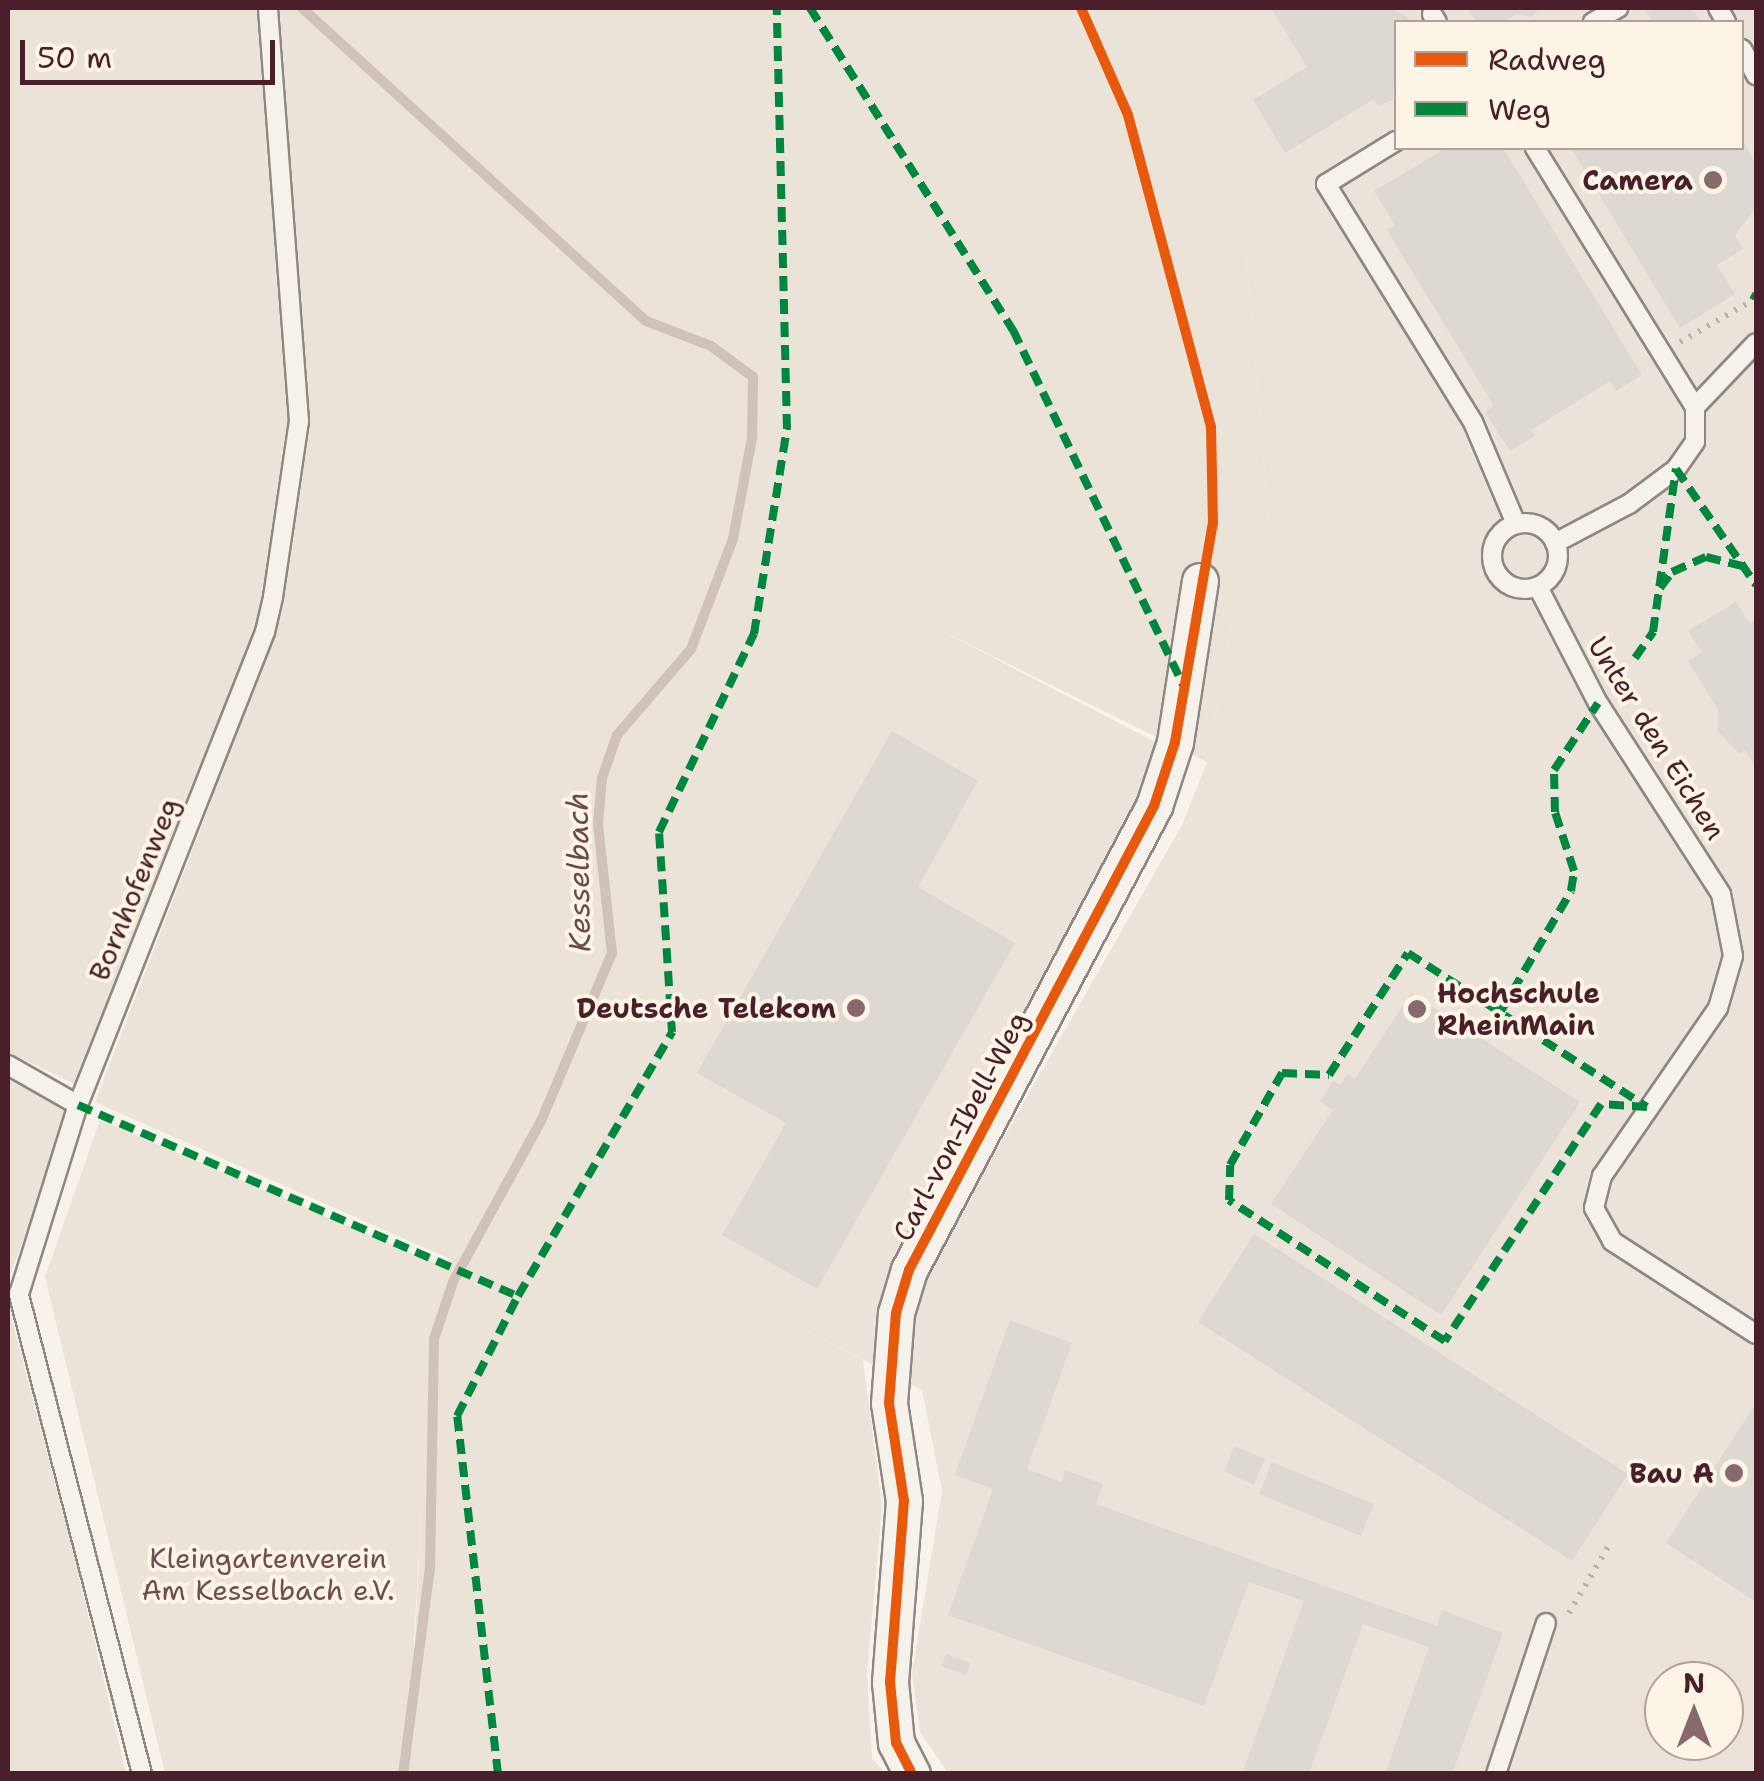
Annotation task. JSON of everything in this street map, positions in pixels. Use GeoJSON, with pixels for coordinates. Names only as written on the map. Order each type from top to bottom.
{"type":"FeatureCollection","features":[{"type":"Feature","properties":{"kind":"street","name":"Carl-von-Ibell-Weg"},"geometry":{"type":"LineString","coordinates":[[912,1774],[896,1743],[890,1682],[904,1501],[889,1403],[896,1313],[909,1270],[1154,806],[1175,742],[1200,581]]}},
{"type":"Feature","properties":{"kind":"lane","name":"Bornhofenweg"},"geometry":{"type":"LineString","coordinates":[[142,1774],[18,1294],[78,1105],[265,632],[272,596],[299,421],[268,8]]}},
{"type":"Feature","properties":{"kind":"lane"},"geometry":{"type":"LineString","coordinates":[[1744,53],[1756,75]]}},
{"type":"Feature","properties":{"kind":"lane"},"geometry":{"type":"LineString","coordinates":[[1394,142],[1326,184],[1473,422],[1516,524]]}},
{"type":"Feature","properties":{"kind":"lane"},"geometry":{"type":"LineString","coordinates":[[1536,150],[1695,406],[1695,442],[1676,468],[1630,504],[1555,542]]}},
{"type":"Feature","properties":{"kind":"lane"},"geometry":{"type":"LineString","coordinates":[[1695,406],[1756,343]]}},
{"type":"Feature","properties":{"kind":"lane"},"geometry":{"type":"LineString","coordinates":[[1516,524],[1543,528],[1555,542],[1558,563],[1538,587],[1515,588],[1492,565],[1493,544],[1516,524]]}},
{"type":"Feature","properties":{"kind":"lane","name":"Unter den Eichen"},"geometry":{"type":"LineString","coordinates":[[1538,587],[1598,703],[1720,894],[1734,956],[1718,1008],[1602,1176],[1594,1208],[1612,1241],[1756,1334]]}},
{"type":"Feature","properties":{"kind":"lane"},"geometry":{"type":"LineString","coordinates":[[8,1065],[78,1105]]}},
{"type":"Feature","properties":{"kind":"lane"},"geometry":{"type":"LineString","coordinates":[[1496,1774],[1554,1625]]}},
{"type":"Feature","properties":{"kind":"path"},"geometry":{"type":"LineString","coordinates":[[1660,354],[1753,300]]}},
{"type":"Feature","properties":{"kind":"path"},"geometry":{"type":"LineString","coordinates":[[1554,1625],[1608,1544]]}},
{"type":"Feature","properties":{"kind":"shaded area","name":"Hochschule RheinMain"},"geometry":{"type":"Polygon","coordinates":[[[1154,8],[1756,8],[1756,1773],[948,1773],[920,1732],[912,1673],[942,1491],[922,1390],[689,1270],[768,1132],[683,1084],[940,630],[1163,746],[1153,793],[937,1169],[972,1193],[1182,825],[1207,762],[1240,578],[1269,523],[1245,242],[1154,8]]]}},
{"type":"Feature","properties":{"kind":"green space","name":"Kleingartenverein Am Kesselbach e.V."},"geometry":{"type":"Polygon","coordinates":[[[8,8],[1154,8],[1245,242],[1269,523],[1240,578],[1207,762],[940,630],[683,1084],[768,1132],[690,1270],[863,1360],[882,1507],[867,1673],[872,1758],[885,1773],[409,1773],[422,1491],[407,1773],[165,1773],[45,1277],[100,1120],[447,1268],[450,1259],[95,1102],[211,802],[259,651],[77,1085],[8,1052],[8,8]]]}},
{"type":"Feature","properties":{"kind":"green space"},"geometry":{"type":"Polygon","coordinates":[[[8,1074],[70,1112],[8,1281],[8,1074]]]}},
{"type":"Feature","properties":{"kind":"green space"},"geometry":{"type":"Polygon","coordinates":[[[8,1305],[70,1540],[126,1773],[8,1773],[8,1305]]]}},
{"type":"Feature","properties":{"kind":"building"},"geometry":{"type":"Polygon","coordinates":[[[1271,8],[1391,8],[1409,20],[1394,20],[1393,100],[1378,106],[1374,99],[1285,153],[1253,100],[1307,67],[1271,8]]]}},
{"type":"Feature","properties":{"kind":"building"},"geometry":{"type":"Polygon","coordinates":[[[1467,8],[1540,8],[1531,17],[1516,14],[1506,20],[1475,20],[1467,8]]]}},
{"type":"Feature","properties":{"kind":"building"},"geometry":{"type":"Polygon","coordinates":[[[1645,8],[1692,8],[1700,20],[1649,20],[1645,8]]]}},
{"type":"Feature","properties":{"kind":"building"},"geometry":{"type":"Polygon","coordinates":[[[1744,143],[1756,164],[1756,208],[1735,235],[1743,249],[1717,265],[1735,294],[1680,328],[1572,150],[1744,150],[1744,143]]]}},
{"type":"Feature","properties":{"kind":"building"},"geometry":{"type":"Polygon","coordinates":[[[1443,150],[1504,150],[1642,375],[1616,391],[1610,381],[1531,430],[1535,436],[1510,451],[1485,412],[1494,406],[1387,230],[1395,226],[1374,191],[1443,150]]]}},
{"type":"Feature","properties":{"kind":"building"},"geometry":{"type":"Polygon","coordinates":[[[1736,602],[1750,623],[1756,619],[1756,768],[1745,750],[1739,754],[1717,730],[1719,711],[1688,661],[1702,652],[1688,631],[1736,602]]]}},
{"type":"Feature","properties":{"kind":"building","name":"Deutsche Telekom"},"geometry":{"type":"Polygon","coordinates":[[[892,731],[978,781],[918,887],[1015,943],[817,1289],[722,1235],[786,1123],[697,1073],[892,731]]]}},
{"type":"Feature","properties":{"kind":"building"},"geometry":{"type":"Polygon","coordinates":[[[1411,993],[1580,1102],[1441,1315],[1271,1204],[1333,1110],[1320,1102],[1333,1081],[1340,1085],[1348,1074],[1355,1079],[1411,993]]]}},
{"type":"Feature","properties":{"kind":"building"},"geometry":{"type":"Polygon","coordinates":[[[1254,1234],[1628,1474],[1572,1561],[1198,1322],[1254,1234]]]}},
{"type":"Feature","properties":{"kind":"building"},"geometry":{"type":"Polygon","coordinates":[[[1010,1320],[1072,1343],[1027,1469],[1061,1482],[1065,1470],[1103,1484],[1096,1504],[1437,1626],[1442,1610],[1503,1633],[1452,1774],[1385,1774],[1429,1647],[1363,1624],[1309,1774],[1242,1774],[1304,1601],[1249,1582],[1204,1706],[948,1615],[993,1489],[955,1475],[1010,1320]]]}},
{"type":"Feature","properties":{"kind":"building","name":"Bau A"},"geometry":{"type":"Polygon","coordinates":[[[1756,1403],[1756,1602],[1666,1543],[1756,1403]]]}},
{"type":"Feature","properties":{"kind":"building"},"geometry":{"type":"Polygon","coordinates":[[[1235,1446],[1265,1459],[1254,1485],[1224,1471],[1235,1446]]]}},
{"type":"Feature","properties":{"kind":"building"},"geometry":{"type":"Polygon","coordinates":[[[1272,1462],[1374,1504],[1361,1536],[1259,1494],[1272,1462]]]}},
{"type":"Feature","properties":{"kind":"building"},"geometry":{"type":"Polygon","coordinates":[[[946,1654],[971,1663],[966,1675],[941,1666],[946,1654]]]}},
{"type":"Feature","properties":{"kind":"waterway","name":"Kesselbach"},"geometry":{"type":"LineString","coordinates":[[302,8],[646,321],[711,346],[753,377],[752,438],[733,539],[691,649],[617,735],[602,778],[598,824],[612,953],[541,1121],[453,1282],[434,1339],[430,1567],[403,1774]]}},
{"type":"Feature","properties":{"kind":"marked path"},"geometry":{"type":"LineString","coordinates":[[498,1774],[457,1416],[518,1296],[672,1032],[659,832],[754,634],[787,429],[777,8]]}},
{"type":"Feature","properties":{"kind":"marked path"},"geometry":{"type":"LineString","coordinates":[[810,8],[1013,330],[1183,685]]}},
{"type":"Feature","properties":{"kind":"marked path"},"geometry":{"type":"LineString","coordinates":[[1753,300],[1756,294]]}},
{"type":"Feature","properties":{"kind":"marked path"},"geometry":{"type":"LineString","coordinates":[[1635,658],[1653,632],[1676,469],[1756,585]]}},
{"type":"Feature","properties":{"kind":"marked path"},"geometry":{"type":"LineString","coordinates":[[1660,588],[1672,572],[1706,557],[1746,567]]}},
{"type":"Feature","properties":{"kind":"marked path"},"geometry":{"type":"LineString","coordinates":[[1501,1011],[1571,891],[1574,871],[1555,812],[1554,770],[1598,703]]}},
{"type":"Feature","properties":{"kind":"marked path"},"geometry":{"type":"LineString","coordinates":[[1408,953],[1647,1107],[1601,1104],[1445,1341],[1229,1200],[1230,1165],[1282,1073],[1329,1075],[1408,953]]}},
{"type":"Feature","properties":{"kind":"marked path"},"geometry":{"type":"LineString","coordinates":[[78,1105],[518,1296]]}},
{"type":"Feature","properties":{"kind":"cycle path"},"geometry":{"type":"LineString","coordinates":[[912,1774],[896,1743],[890,1682],[904,1501],[889,1403],[896,1313],[909,1270],[1154,806],[1175,742],[1213,523],[1211,427],[1128,115],[1081,8]]}},
{"type":"Feature","properties":{"kind":"place","name":"Camera"},"geometry":{"type":"Point","coordinates":[1713,180]}},
{"type":"Feature","properties":{"kind":"place","name":"Deutsche Telekom"},"geometry":{"type":"Point","coordinates":[856,1008]}},
{"type":"Feature","properties":{"kind":"place","name":"Hochschule RheinMain"},"geometry":{"type":"Point","coordinates":[1417,1009]}},
{"type":"Feature","properties":{"kind":"place","name":"Bau A"},"geometry":{"type":"Point","coordinates":[1734,1473]}}]}
